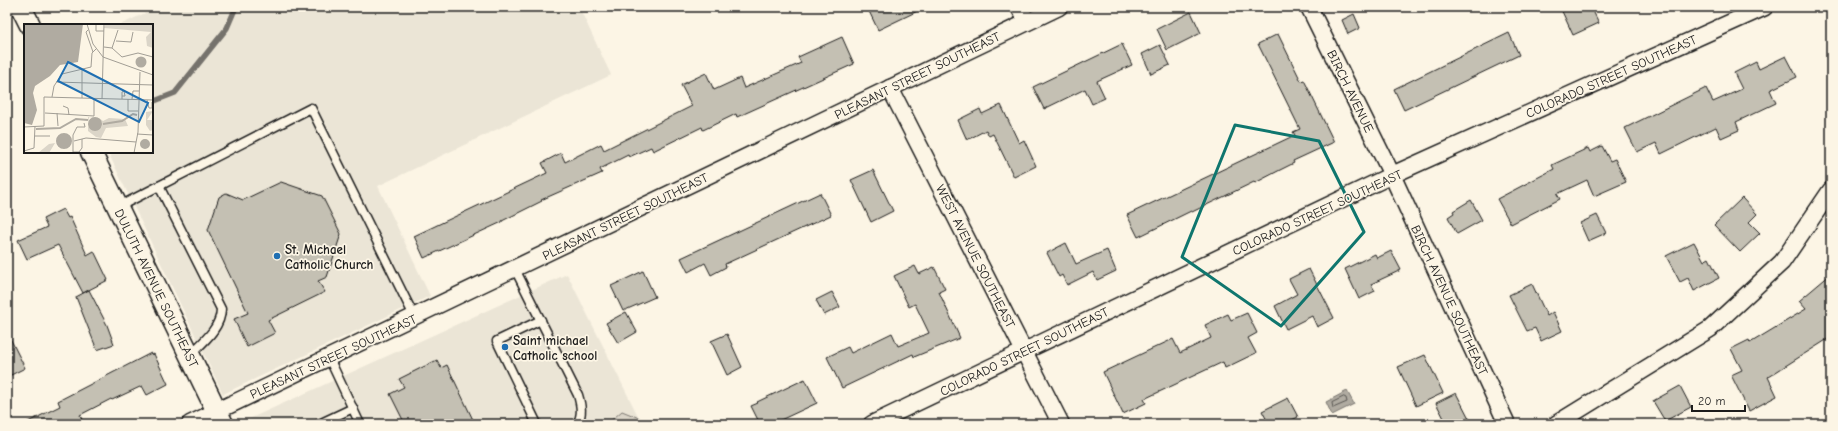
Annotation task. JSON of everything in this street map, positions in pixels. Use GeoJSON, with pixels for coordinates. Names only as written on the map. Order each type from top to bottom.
{"type":"FeatureCollection","features":[{"type":"Feature","properties":{"kind":"street"},"geometry":{"type":"LineString","coordinates":[[21,7],[30,24]]}},
{"type":"Feature","properties":{"kind":"street"},"geometry":{"type":"LineString","coordinates":[[1019,7],[1027,21]]}},
{"type":"Feature","properties":{"kind":"street","name":"PLEASANT STREET SOUTHEAST"},"geometry":{"type":"LineString","coordinates":[[190,424],[220,418],[329,358],[415,318],[1027,21],[1059,7]]}},
{"type":"Feature","properties":{"kind":"street","name":"BIRCH AVENUE"},"geometry":{"type":"LineString","coordinates":[[1309,7],[1392,175]]}},
{"type":"Feature","properties":{"kind":"street","name":"COLORADO STREET SOUTHEAST"},"geometry":{"type":"LineString","coordinates":[[872,424],[1392,175],[1765,7]]}},
{"type":"Feature","properties":{"kind":"street","name":"WEST AVENUE SOUTHEAST"},"geometry":{"type":"LineString","coordinates":[[890,88],[1061,424]]}},
{"type":"Feature","properties":{"kind":"street","name":"DULUTH AVENUE SOUTHEAST"},"geometry":{"type":"LineString","coordinates":[[91,153],[220,418]]}},
{"type":"Feature","properties":{"kind":"street","name":"BIRCH AVENUE SOUTHEAST"},"geometry":{"type":"LineString","coordinates":[[1392,175],[1507,424]]}},
{"type":"Feature","properties":{"kind":"street"},"geometry":{"type":"LineString","coordinates":[[1556,424],[1710,329],[1782,262],[1831,190]]}},
{"type":"Feature","properties":{"kind":"lane"},"geometry":{"type":"LineString","coordinates":[[117,207],[311,108],[415,318]]}},
{"type":"Feature","properties":{"kind":"lane"},"geometry":{"type":"LineString","coordinates":[[159,186],[221,309],[221,317],[216,327],[190,356]]}},
{"type":"Feature","properties":{"kind":"lane"},"geometry":{"type":"LineString","coordinates":[[515,269],[578,395],[581,407],[580,420],[577,424]]}},
{"type":"Feature","properties":{"kind":"lane"},"geometry":{"type":"LineString","coordinates":[[537,424],[497,341],[541,320]]}},
{"type":"Feature","properties":{"kind":"lane"},"geometry":{"type":"LineString","coordinates":[[329,358],[360,424]]}},
{"type":"Feature","properties":{"kind":"lane"},"geometry":{"type":"LineString","coordinates":[[319,424],[353,408]]}},
{"type":"Feature","properties":{"kind":"highlighted area"},"geometry":{"type":"Polygon","coordinates":[[[1235,125],[1319,141],[1364,232],[1281,326],[1182,257],[1235,125]]]}},
{"type":"Feature","properties":{"kind":"shaded area"},"geometry":{"type":"Polygon","coordinates":[[[158,7],[579,7],[611,75],[378,186],[430,296],[223,394],[108,153],[153,153],[153,24],[122,24],[158,7]]]}},
{"type":"Feature","properties":{"kind":"shaded area","name":"Saint michael Catholic school"},"geometry":{"type":"Polygon","coordinates":[[[567,274],[642,424],[249,424],[247,420],[567,274]]]}},
{"type":"Feature","properties":{"kind":"shaded area"},"geometry":{"type":"Polygon","coordinates":[[[622,411],[644,420],[645,424],[607,424],[622,411]]]}},
{"type":"Feature","properties":{"kind":"water"},"geometry":{"type":"Polygon","coordinates":[[[1347,391],[1354,404],[1332,415],[1326,402],[1347,391]]]}},
{"type":"Feature","properties":{"kind":"building"},"geometry":{"type":"Polygon","coordinates":[[[867,7],[926,7],[878,30],[867,7]]]}},
{"type":"Feature","properties":{"kind":"building"},"geometry":{"type":"Polygon","coordinates":[[[1560,7],[1591,7],[1599,23],[1573,35],[1560,7]]]}},
{"type":"Feature","properties":{"kind":"building"},"geometry":{"type":"Polygon","coordinates":[[[1191,12],[1201,33],[1167,50],[1157,29],[1191,12]]]}},
{"type":"Feature","properties":{"kind":"building"},"geometry":{"type":"Polygon","coordinates":[[[1354,14],[1360,28],[1348,34],[1342,20],[1354,14]]]}},
{"type":"Feature","properties":{"kind":"building"},"geometry":{"type":"Polygon","coordinates":[[[1509,33],[1519,55],[1404,110],[1394,89],[1509,33]]]}},
{"type":"Feature","properties":{"kind":"building"},"geometry":{"type":"Polygon","coordinates":[[[1278,34],[1301,81],[1304,80],[1334,142],[1293,161],[1294,163],[1255,183],[1254,182],[1192,212],[1191,211],[1138,237],[1127,215],[1295,135],[1293,132],[1300,129],[1258,44],[1278,34]]]}},
{"type":"Feature","properties":{"kind":"building"},"geometry":{"type":"Polygon","coordinates":[[[842,37],[854,64],[737,117],[736,114],[703,130],[702,127],[653,151],[651,147],[629,157],[628,155],[600,169],[602,173],[541,200],[542,201],[502,222],[424,258],[414,236],[547,173],[542,163],[561,153],[565,162],[601,144],[604,150],[692,106],[681,85],[706,73],[714,90],[740,78],[744,88],[801,63],[798,57],[842,37]]]}},
{"type":"Feature","properties":{"kind":"building"},"geometry":{"type":"Polygon","coordinates":[[[1122,44],[1132,65],[1097,81],[1105,98],[1092,104],[1085,89],[1044,109],[1033,87],[1122,44]]]}},
{"type":"Feature","properties":{"kind":"building"},"geometry":{"type":"Polygon","coordinates":[[[1160,45],[1170,65],[1151,74],[1142,54],[1160,45]]]}},
{"type":"Feature","properties":{"kind":"building"},"geometry":{"type":"Polygon","coordinates":[[[1786,56],[1797,77],[1770,90],[1776,103],[1736,122],[1739,130],[1721,138],[1716,127],[1661,154],[1656,143],[1637,152],[1625,128],[1706,88],[1713,102],[1742,89],[1734,73],[1756,62],[1759,69],[1786,56]]]}},
{"type":"Feature","properties":{"kind":"building"},"geometry":{"type":"Polygon","coordinates":[[[1001,105],[1019,143],[1024,140],[1036,166],[1014,177],[993,134],[989,136],[986,130],[967,140],[958,120],[980,109],[982,114],[1001,105]]]}},
{"type":"Feature","properties":{"kind":"building"},"geometry":{"type":"Polygon","coordinates":[[[1602,146],[1610,161],[1615,159],[1626,182],[1594,196],[1587,180],[1557,194],[1560,199],[1511,224],[1497,199],[1554,169],[1552,165],[1588,148],[1590,152],[1602,146]]]}},
{"type":"Feature","properties":{"kind":"building"},"geometry":{"type":"Polygon","coordinates":[[[873,170],[893,211],[871,222],[851,180],[873,170]]]}},
{"type":"Feature","properties":{"kind":"building","name":"St. Michael Catholic Church"},"geometry":{"type":"Polygon","coordinates":[[[281,182],[322,196],[341,234],[327,277],[318,281],[325,292],[268,320],[275,333],[247,347],[234,319],[248,313],[208,230],[219,197],[226,193],[243,200],[281,182]]]}},
{"type":"Feature","properties":{"kind":"building"},"geometry":{"type":"Polygon","coordinates":[[[820,193],[831,215],[725,264],[726,267],[711,275],[705,263],[688,272],[681,258],[820,193]]]}},
{"type":"Feature","properties":{"kind":"building"},"geometry":{"type":"Polygon","coordinates":[[[1742,198],[1757,214],[1749,222],[1760,233],[1740,252],[1714,225],[1742,198]]]}},
{"type":"Feature","properties":{"kind":"building"},"geometry":{"type":"Polygon","coordinates":[[[1471,200],[1482,220],[1457,234],[1448,217],[1454,213],[1453,211],[1471,200]]]}},
{"type":"Feature","properties":{"kind":"building"},"geometry":{"type":"Polygon","coordinates":[[[63,209],[68,218],[70,217],[87,255],[94,251],[108,280],[83,293],[58,245],[27,259],[18,240],[47,227],[43,219],[63,209]]]}},
{"type":"Feature","properties":{"kind":"building"},"geometry":{"type":"Polygon","coordinates":[[[1597,215],[1606,233],[1588,241],[1580,223],[1597,215]]]}},
{"type":"Feature","properties":{"kind":"building"},"geometry":{"type":"Polygon","coordinates":[[[1694,242],[1704,261],[1709,258],[1719,278],[1694,291],[1688,278],[1680,282],[1666,256],[1694,242]]]}},
{"type":"Feature","properties":{"kind":"building"},"geometry":{"type":"Polygon","coordinates":[[[1066,243],[1076,264],[1107,250],[1116,271],[1097,280],[1093,272],[1067,285],[1062,275],[1059,277],[1047,253],[1066,243]]]}},
{"type":"Feature","properties":{"kind":"building"},"geometry":{"type":"Polygon","coordinates":[[[1391,251],[1401,270],[1371,284],[1375,291],[1359,299],[1345,269],[1375,254],[1377,258],[1391,251]]]}},
{"type":"Feature","properties":{"kind":"building"},"geometry":{"type":"Polygon","coordinates":[[[915,266],[919,274],[934,267],[945,289],[939,292],[960,338],[914,357],[913,354],[842,388],[827,357],[848,347],[851,353],[892,333],[898,346],[929,333],[915,304],[909,307],[894,276],[915,266]]]}},
{"type":"Feature","properties":{"kind":"building"},"geometry":{"type":"Polygon","coordinates":[[[1309,269],[1334,318],[1317,327],[1312,316],[1286,329],[1275,306],[1297,294],[1289,279],[1309,269]]]}},
{"type":"Feature","properties":{"kind":"building"},"geometry":{"type":"Polygon","coordinates":[[[643,271],[655,297],[623,311],[611,286],[643,271]]]}},
{"type":"Feature","properties":{"kind":"building"},"geometry":{"type":"Polygon","coordinates":[[[1831,274],[1831,337],[1768,377],[1777,396],[1749,411],[1731,375],[1742,370],[1731,349],[1749,340],[1750,343],[1806,309],[1799,301],[1831,274]]]}},
{"type":"Feature","properties":{"kind":"building"},"geometry":{"type":"Polygon","coordinates":[[[1532,284],[1547,316],[1553,312],[1562,331],[1541,341],[1535,328],[1527,331],[1509,295],[1532,284]]]}},
{"type":"Feature","properties":{"kind":"building"},"geometry":{"type":"Polygon","coordinates":[[[89,290],[107,325],[114,344],[97,350],[76,297],[89,290]]]}},
{"type":"Feature","properties":{"kind":"building"},"geometry":{"type":"Polygon","coordinates":[[[832,292],[840,307],[824,315],[816,300],[832,292]]]}},
{"type":"Feature","properties":{"kind":"building"},"geometry":{"type":"Polygon","coordinates":[[[626,312],[637,332],[618,343],[606,323],[626,312]]]}},
{"type":"Feature","properties":{"kind":"building"},"geometry":{"type":"Polygon","coordinates":[[[1247,313],[1257,333],[1248,338],[1256,353],[1225,368],[1223,362],[1144,399],[1146,403],[1123,414],[1103,372],[1173,339],[1180,353],[1211,338],[1205,325],[1228,314],[1231,320],[1247,313]]]}},
{"type":"Feature","properties":{"kind":"building"},"geometry":{"type":"Polygon","coordinates":[[[7,332],[25,368],[7,377],[7,332]]]}},
{"type":"Feature","properties":{"kind":"building"},"geometry":{"type":"Polygon","coordinates":[[[727,334],[742,367],[727,375],[711,341],[727,334]]]}},
{"type":"Feature","properties":{"kind":"building"},"geometry":{"type":"Polygon","coordinates":[[[151,353],[152,355],[154,354],[168,384],[147,395],[142,386],[112,400],[111,399],[80,415],[84,424],[24,424],[60,406],[58,401],[151,353]]]}},
{"type":"Feature","properties":{"kind":"building"},"geometry":{"type":"Polygon","coordinates":[[[1425,355],[1443,393],[1416,406],[1398,367],[1425,355]]]}},
{"type":"Feature","properties":{"kind":"building"},"geometry":{"type":"Polygon","coordinates":[[[437,360],[441,368],[447,365],[475,424],[405,424],[390,394],[404,387],[399,379],[437,360]]]}},
{"type":"Feature","properties":{"kind":"building"},"geometry":{"type":"Polygon","coordinates":[[[805,379],[817,403],[772,424],[760,424],[751,406],[805,379]]]}},
{"type":"Feature","properties":{"kind":"building"},"geometry":{"type":"Polygon","coordinates":[[[1680,386],[1691,407],[1665,421],[1653,401],[1680,386]]]}},
{"type":"Feature","properties":{"kind":"building"},"geometry":{"type":"Polygon","coordinates":[[[1456,393],[1472,424],[1447,424],[1436,403],[1456,393]]]}},
{"type":"Feature","properties":{"kind":"building"},"geometry":{"type":"Polygon","coordinates":[[[1288,398],[1298,417],[1284,424],[1269,424],[1262,411],[1288,398]]]}},
{"type":"Feature","properties":{"kind":"waterway"},"geometry":{"type":"LineString","coordinates":[[153,102],[175,93],[227,28],[236,7]]}},
{"type":"Feature","properties":{"kind":"place","name":"St. Michael Catholic Church"},"geometry":{"type":"Point","coordinates":[277,256]}},
{"type":"Feature","properties":{"kind":"place","name":"Saint michael Catholic school"},"geometry":{"type":"Point","coordinates":[505,347]}}]}
